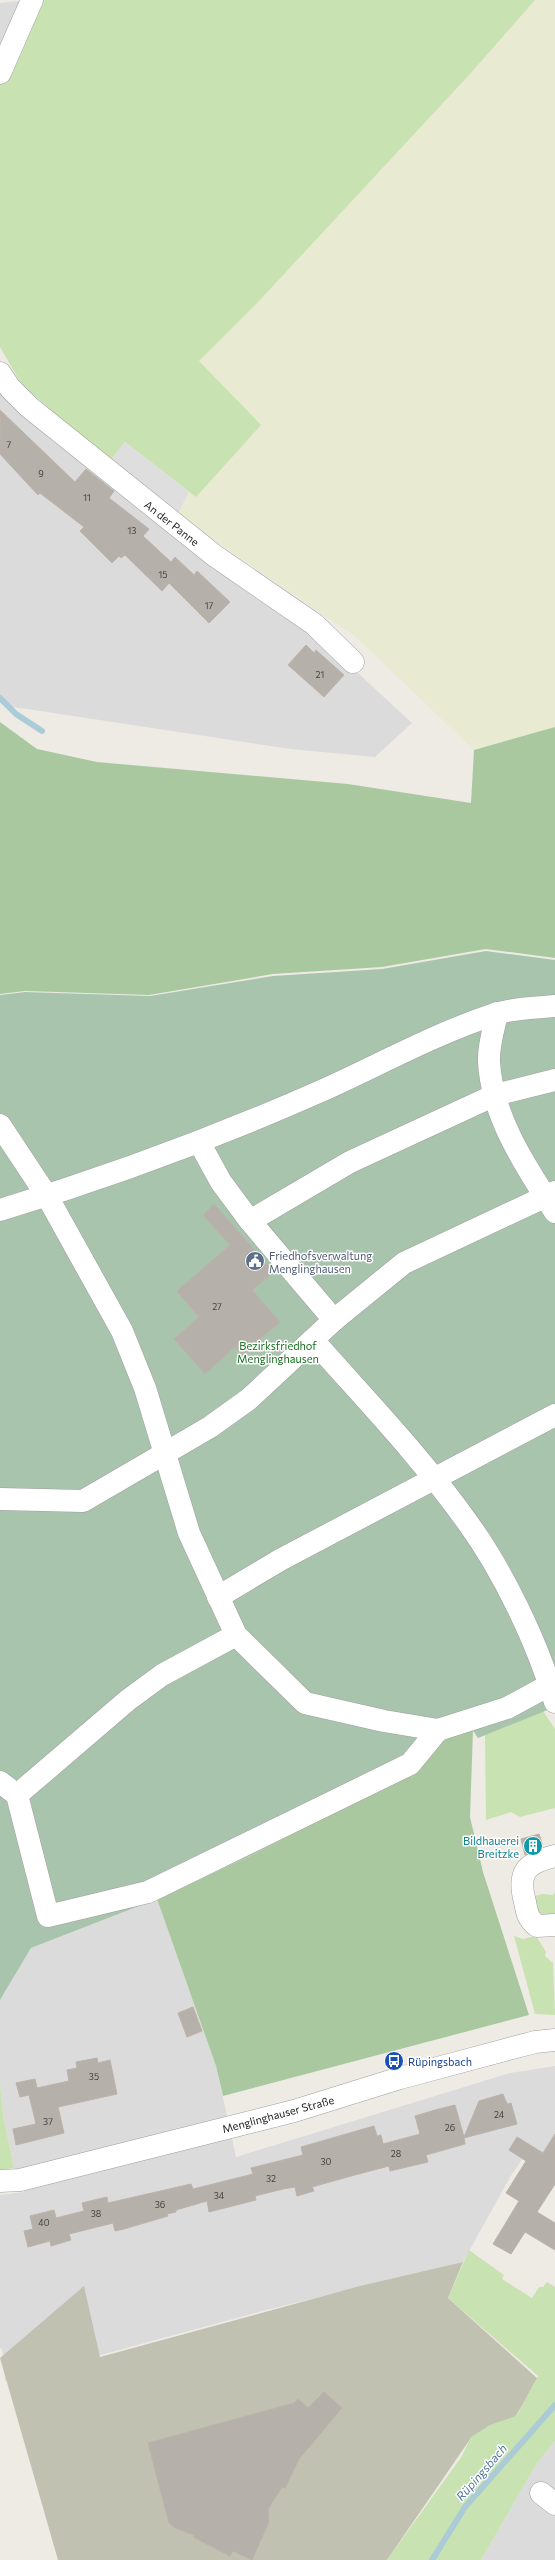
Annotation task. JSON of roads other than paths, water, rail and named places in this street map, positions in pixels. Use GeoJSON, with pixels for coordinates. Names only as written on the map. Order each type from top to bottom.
{"type":"FeatureCollection","features":[{"type":"Feature","properties":{"kind":"street"},"geometry":{"type":"LineString","coordinates":[[0,72],[32,0]]}},
{"type":"Feature","properties":{"kind":"street","name":"An der Panne"},"geometry":{"type":"LineString","coordinates":[[0,373],[10,388],[29,407],[215,556],[314,624],[353,662]]}},
{"type":"Feature","properties":{"kind":"street"},"geometry":{"type":"LineString","coordinates":[[0,1210],[47,1196],[199,1142],[321,1091],[411,1047],[497,1013],[555,1006]]}},
{"type":"Feature","properties":{"kind":"street"},"geometry":{"type":"LineString","coordinates":[[0,1499],[83,1501],[210,1427],[249,1399],[334,1320],[404,1263],[552,1200],[517,1152],[495,1095],[489,1061],[497,1013]]}},
{"type":"Feature","properties":{"kind":"street"},"geometry":{"type":"LineString","coordinates":[[250,1222],[350,1162],[495,1095],[555,1080]]}},
{"type":"Feature","properties":{"kind":"street"},"geometry":{"type":"LineString","coordinates":[[0,1126],[47,1196],[122,1331],[145,1388],[189,1533],[236,1634],[306,1703],[384,1721],[438,1730],[507,1708],[553,1690],[498,1571],[469,1524],[436,1480],[313,1340]]}},
{"type":"Feature","properties":{"kind":"street"},"geometry":{"type":"LineString","coordinates":[[199,1142],[221,1182],[250,1222],[334,1320]]}},
{"type":"Feature","properties":{"kind":"street"},"geometry":{"type":"LineString","coordinates":[[218,1597],[287,1556],[436,1480],[445,1472],[555,1415]]}},
{"type":"Feature","properties":{"kind":"street"},"geometry":{"type":"LineString","coordinates":[[17,1795],[151,1683],[236,1634]]}},
{"type":"Feature","properties":{"kind":"street"},"geometry":{"type":"LineString","coordinates":[[0,1782],[17,1795],[48,1916],[148,1892],[410,1764],[438,1730]]}},
{"type":"Feature","properties":{"kind":"street"},"geometry":{"type":"LineString","coordinates":[[555,1856],[538,1860],[530,1865],[523,1873],[520,1886],[529,1920],[537,1926],[555,1925]]}},
{"type":"Feature","properties":{"kind":"street","name":"Menglinghauser Straße"},"geometry":{"type":"LineString","coordinates":[[0,2181],[20,2180],[273,2116],[488,2054],[535,2042],[555,2040]]}},
{"type":"Feature","properties":{"kind":"waterway"},"geometry":{"type":"LineString","coordinates":[[0,698],[16,714],[42,731]]}},
{"type":"Feature","properties":{"kind":"waterway","name":"Rüpingsbach"},"geometry":{"type":"LineString","coordinates":[[432,2560],[465,2507],[555,2405]]}},
{"type":"Feature","properties":{"kind":"place","name":"Friedhofsverwaltung Menglinghausen"},"geometry":{"type":"Point","coordinates":[255,1261]}},
{"type":"Feature","properties":{"kind":"place","name":"Bildhauerei Breitzke"},"geometry":{"type":"Point","coordinates":[533,1846]}},
{"type":"Feature","properties":{"kind":"place","name":"Rüpingsbach"},"geometry":{"type":"Point","coordinates":[394,2061]}},
{"type":"Feature","properties":{"kind":"park label","name":"Bezirksfriedhof Menglinghausen"},"geometry":{"type":"Point","coordinates":[278,1351]}}]}
